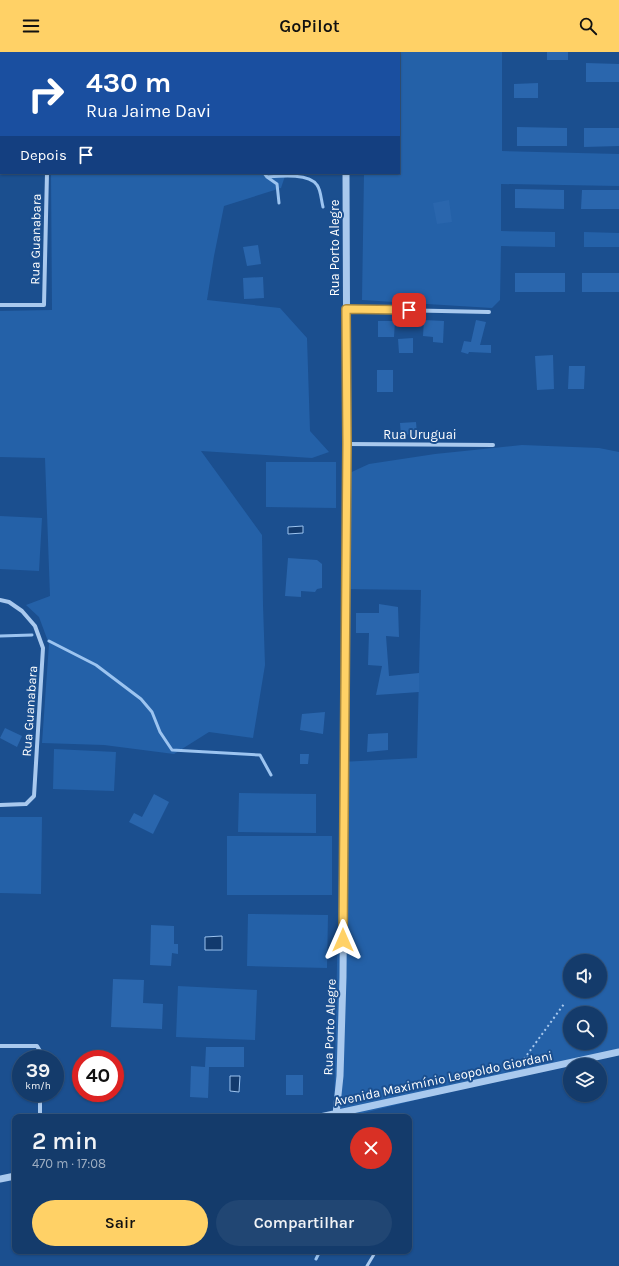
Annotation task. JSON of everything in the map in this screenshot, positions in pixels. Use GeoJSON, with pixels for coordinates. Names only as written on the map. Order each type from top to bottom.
{"type":"FeatureCollection","features":[{"type":"Feature","properties":{"kind":"street","name":"Rua Guanabara"},"geometry":{"type":"LineString","coordinates":[[0,305],[44,305],[47,174]]}},
{"type":"Feature","properties":{"kind":"street","name":"Rua Porto Alegre"},"geometry":{"type":"LineString","coordinates":[[337,1114],[340,1076],[343,970],[347,444],[346,174]]}},
{"type":"Feature","properties":{"kind":"street"},"geometry":{"type":"LineString","coordinates":[[346,309],[488,312]]}},
{"type":"Feature","properties":{"kind":"street","name":"Rua Uruguai"},"geometry":{"type":"LineString","coordinates":[[347,444],[493,444]]}},
{"type":"Feature","properties":{"kind":"street","name":"Rua Guanabara"},"geometry":{"type":"LineString","coordinates":[[0,600],[9,602],[22,612],[35,626],[43,648],[34,796],[26,804],[0,805]]}},
{"type":"Feature","properties":{"kind":"street"},"geometry":{"type":"LineString","coordinates":[[0,1046],[37,1046],[39,1050]]}},
{"type":"Feature","properties":{"kind":"street","name":"Avenida Maximínio Leopoldo Giordani"},"geometry":{"type":"LineString","coordinates":[[341,1114],[619,1052]]}},
{"type":"Feature","properties":{"kind":"street"},"geometry":{"type":"LineString","coordinates":[[40,1102],[40,1114]]}},
{"type":"Feature","properties":{"kind":"street"},"geometry":{"type":"LineString","coordinates":[[0,1179],[12,1177]]}},
{"type":"Feature","properties":{"kind":"lane"},"geometry":{"type":"LineString","coordinates":[[367,1266],[374,1254]]}},
{"type":"Feature","properties":{"kind":"path"},"geometry":{"type":"LineString","coordinates":[[514,1075],[564,1004]]}},
{"type":"Feature","properties":{"kind":"path"},"geometry":{"type":"LineString","coordinates":[[524,1059],[535,1055]]}},
{"type":"Feature","properties":{"kind":"shaded area"},"geometry":{"type":"Polygon","coordinates":[[[400,52],[502,52],[502,151],[619,154],[619,186],[501,184],[501,231],[555,232],[555,247],[501,246],[500,300],[492,308],[362,300],[364,174],[400,174],[400,52]]]}},
{"type":"Feature","properties":{"kind":"shaded area"},"geometry":{"type":"Polygon","coordinates":[[[51,174],[286,174],[281,188],[224,206],[207,300],[280,308],[307,338],[310,431],[329,452],[312,458],[201,451],[262,535],[265,665],[253,738],[209,732],[174,754],[104,745],[42,743],[49,644],[39,617],[26,605],[50,596],[45,458],[0,457],[0,311],[52,310],[51,174]]]}},
{"type":"Feature","properties":{"kind":"shaded area"},"geometry":{"type":"Polygon","coordinates":[[[584,232],[619,233],[619,247],[584,247],[584,232]]]}},
{"type":"Feature","properties":{"kind":"shaded area"},"geometry":{"type":"Polygon","coordinates":[[[522,445],[599,448],[619,452],[619,1050],[587,1058],[563,1058],[563,1064],[359,1114],[334,1114],[341,762],[417,758],[421,590],[342,589],[343,476],[369,464],[435,454],[522,445]]]}},
{"type":"Feature","properties":{"kind":"shaded area"},"geometry":{"type":"Polygon","coordinates":[[[266,462],[336,462],[336,508],[266,507],[266,462]]]}},
{"type":"Feature","properties":{"kind":"shaded area"},"geometry":{"type":"Polygon","coordinates":[[[0,516],[42,518],[39,571],[0,569],[0,516]]]}},
{"type":"Feature","properties":{"kind":"shaded area"},"geometry":{"type":"Polygon","coordinates":[[[303,526],[303,533],[288,534],[288,527],[303,526]]]}},
{"type":"Feature","properties":{"kind":"shaded area"},"geometry":{"type":"Polygon","coordinates":[[[54,749],[116,752],[114,791],[53,789],[54,749]]]}},
{"type":"Feature","properties":{"kind":"shaded area"},"geometry":{"type":"Polygon","coordinates":[[[239,793],[316,794],[316,833],[238,832],[239,793]]]}},
{"type":"Feature","properties":{"kind":"shaded area"},"geometry":{"type":"Polygon","coordinates":[[[0,817],[42,817],[41,894],[0,893],[0,817]]]}},
{"type":"Feature","properties":{"kind":"shaded area"},"geometry":{"type":"Polygon","coordinates":[[[227,836],[332,836],[332,895],[227,895],[227,836]]]}},
{"type":"Feature","properties":{"kind":"shaded area"},"geometry":{"type":"Polygon","coordinates":[[[248,914],[328,915],[327,968],[247,966],[248,914]]]}},
{"type":"Feature","properties":{"kind":"shaded area"},"geometry":{"type":"Polygon","coordinates":[[[222,936],[222,950],[205,950],[205,937],[222,936]]]}},
{"type":"Feature","properties":{"kind":"shaded area"},"geometry":{"type":"Polygon","coordinates":[[[178,986],[257,990],[255,1040],[176,1037],[178,986]]]}},
{"type":"Feature","properties":{"kind":"shaded area"},"geometry":{"type":"Polygon","coordinates":[[[230,1076],[240,1076],[239,1092],[230,1091],[230,1076]]]}},
{"type":"Feature","properties":{"kind":"building"},"geometry":{"type":"Polygon","coordinates":[[[547,52],[568,52],[568,60],[547,60],[547,52]]]}},
{"type":"Feature","properties":{"kind":"building"},"geometry":{"type":"Polygon","coordinates":[[[586,63],[619,64],[619,82],[586,82],[586,63]]]}},
{"type":"Feature","properties":{"kind":"building"},"geometry":{"type":"Polygon","coordinates":[[[538,83],[538,98],[514,98],[514,84],[538,83]]]}},
{"type":"Feature","properties":{"kind":"building"},"geometry":{"type":"Polygon","coordinates":[[[517,127],[567,128],[567,146],[517,146],[517,127]]]}},
{"type":"Feature","properties":{"kind":"building"},"geometry":{"type":"Polygon","coordinates":[[[584,128],[619,128],[619,146],[584,147],[584,128]]]}},
{"type":"Feature","properties":{"kind":"building"},"geometry":{"type":"Polygon","coordinates":[[[515,189],[564,190],[564,209],[515,208],[515,189]]]}},
{"type":"Feature","properties":{"kind":"building"},"geometry":{"type":"Polygon","coordinates":[[[582,190],[619,190],[619,209],[581,209],[582,190]]]}},
{"type":"Feature","properties":{"kind":"building"},"geometry":{"type":"Polygon","coordinates":[[[449,200],[452,222],[437,224],[433,203],[449,200]]]}},
{"type":"Feature","properties":{"kind":"building"},"geometry":{"type":"Polygon","coordinates":[[[258,245],[261,264],[247,266],[243,247],[258,245]]]}},
{"type":"Feature","properties":{"kind":"building"},"geometry":{"type":"Polygon","coordinates":[[[515,273],[565,273],[565,292],[515,292],[515,273]]]}},
{"type":"Feature","properties":{"kind":"building"},"geometry":{"type":"Polygon","coordinates":[[[582,273],[619,273],[619,292],[582,292],[582,273]]]}},
{"type":"Feature","properties":{"kind":"building"},"geometry":{"type":"Polygon","coordinates":[[[263,277],[264,298],[244,299],[243,278],[263,277]]]}},
{"type":"Feature","properties":{"kind":"building"},"geometry":{"type":"Polygon","coordinates":[[[424,320],[444,321],[443,343],[433,342],[433,337],[423,336],[424,320]]]}},
{"type":"Feature","properties":{"kind":"building"},"geometry":{"type":"Polygon","coordinates":[[[476,320],[486,322],[480,345],[491,345],[491,353],[469,352],[468,354],[461,352],[464,341],[471,342],[476,320]]]}},
{"type":"Feature","properties":{"kind":"building"},"geometry":{"type":"Polygon","coordinates":[[[378,321],[395,321],[394,337],[378,337],[378,321]]]}},
{"type":"Feature","properties":{"kind":"building"},"geometry":{"type":"Polygon","coordinates":[[[413,338],[413,353],[399,353],[398,339],[413,338]]]}},
{"type":"Feature","properties":{"kind":"building"},"geometry":{"type":"Polygon","coordinates":[[[553,355],[554,389],[537,390],[535,356],[553,355]]]}},
{"type":"Feature","properties":{"kind":"building"},"geometry":{"type":"Polygon","coordinates":[[[569,366],[585,366],[584,389],[568,389],[569,366]]]}},
{"type":"Feature","properties":{"kind":"building"},"geometry":{"type":"Polygon","coordinates":[[[377,370],[393,370],[393,392],[377,392],[377,370]]]}},
{"type":"Feature","properties":{"kind":"building"},"geometry":{"type":"Polygon","coordinates":[[[416,422],[417,434],[401,435],[400,423],[416,422]]]}},
{"type":"Feature","properties":{"kind":"building"},"geometry":{"type":"Polygon","coordinates":[[[288,558],[317,560],[322,564],[322,588],[317,589],[315,592],[301,591],[301,597],[285,596],[288,558]]]}},
{"type":"Feature","properties":{"kind":"building"},"geometry":{"type":"Polygon","coordinates":[[[379,604],[398,607],[399,637],[386,636],[389,676],[419,673],[419,692],[376,695],[382,666],[368,665],[369,633],[356,633],[356,613],[379,613],[379,604]]]}},
{"type":"Feature","properties":{"kind":"building"},"geometry":{"type":"Polygon","coordinates":[[[325,712],[323,734],[300,730],[302,714],[325,712]]]}},
{"type":"Feature","properties":{"kind":"building"},"geometry":{"type":"Polygon","coordinates":[[[5,728],[22,736],[17,747],[0,738],[5,728]]]}},
{"type":"Feature","properties":{"kind":"building"},"geometry":{"type":"Polygon","coordinates":[[[388,733],[388,750],[367,752],[368,734],[388,733]]]}},
{"type":"Feature","properties":{"kind":"building"},"geometry":{"type":"Polygon","coordinates":[[[300,754],[309,754],[308,764],[300,764],[300,754]]]}},
{"type":"Feature","properties":{"kind":"building"},"geometry":{"type":"Polygon","coordinates":[[[154,794],[169,802],[153,834],[129,822],[134,813],[142,817],[154,794]]]}},
{"type":"Feature","properties":{"kind":"building"},"geometry":{"type":"Polygon","coordinates":[[[151,925],[174,926],[174,944],[178,944],[178,954],[172,953],[171,966],[150,965],[151,925]]]}},
{"type":"Feature","properties":{"kind":"building"},"geometry":{"type":"Polygon","coordinates":[[[113,979],[144,980],[143,1003],[163,1004],[162,1029],[111,1027],[113,979]]]}},
{"type":"Feature","properties":{"kind":"building"},"geometry":{"type":"Polygon","coordinates":[[[206,1047],[244,1047],[244,1067],[209,1067],[208,1098],[190,1097],[191,1066],[205,1067],[206,1047]]]}},
{"type":"Feature","properties":{"kind":"building"},"geometry":{"type":"Polygon","coordinates":[[[286,1075],[303,1075],[303,1095],[286,1095],[286,1075]]]}},
{"type":"Feature","properties":{"kind":"waterway"},"geometry":{"type":"LineString","coordinates":[[265,174],[277,184],[279,203]]}},
{"type":"Feature","properties":{"kind":"waterway"},"geometry":{"type":"LineString","coordinates":[[267,177],[294,176],[313,181],[319,190],[323,207]]}},
{"type":"Feature","properties":{"kind":"waterway"},"geometry":{"type":"LineString","coordinates":[[0,636],[32,635]]}},
{"type":"Feature","properties":{"kind":"waterway"},"geometry":{"type":"LineString","coordinates":[[49,641],[96,665],[141,699],[152,712],[160,732],[172,750],[260,755],[271,775]]}},
{"type":"Feature","properties":{"kind":"waterway"},"geometry":{"type":"LineString","coordinates":[[316,1259],[318,1254]]}},
{"type":"Feature","properties":{"kind":"route"},"geometry":{"type":"LineString","coordinates":[[343,940],[347,444],[346,309],[409,310]]}}]}
